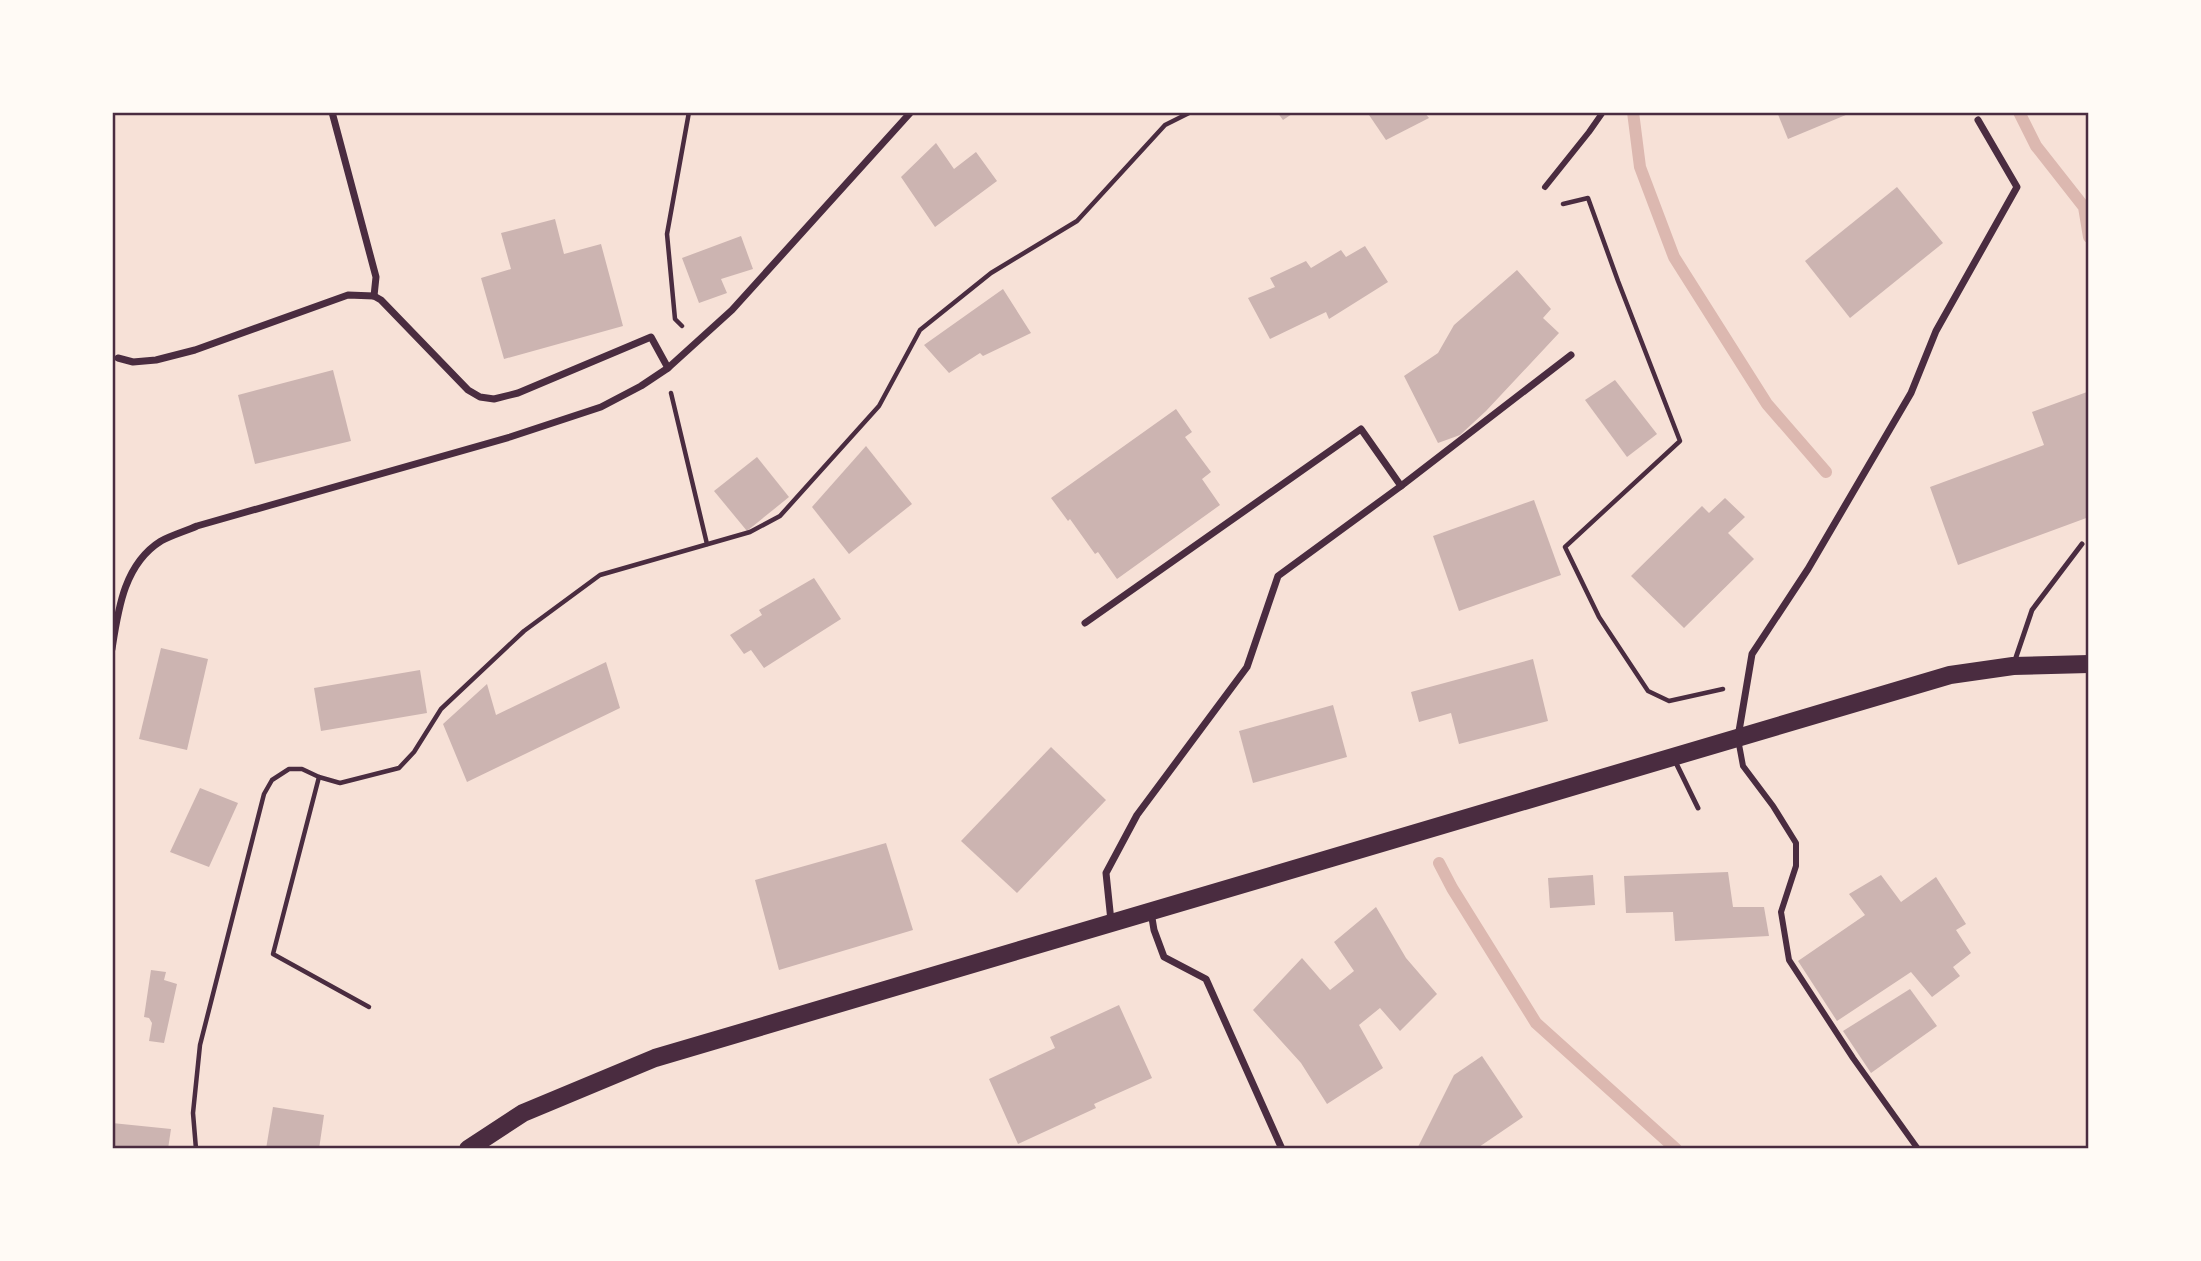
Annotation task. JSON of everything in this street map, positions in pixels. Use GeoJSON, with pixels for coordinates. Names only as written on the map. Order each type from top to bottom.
{"type":"FeatureCollection","features":[{"type":"Feature","properties":{"kind":"main road"},"geometry":{"type":"LineString","coordinates":[[468,1149],[523,1113],[655,1058],[1950,675],[2012,666],[2089,664]]}},
{"type":"Feature","properties":{"kind":"street"},"geometry":{"type":"LineString","coordinates":[[332,112],[376,277],[374,296]]}},
{"type":"Feature","properties":{"kind":"street"},"geometry":{"type":"LineString","coordinates":[[112,649],[119,602],[138,562],[160,542],[197,526],[510,437],[601,407],[668,368],[732,310],[911,112]]}},
{"type":"Feature","properties":{"kind":"street"},"geometry":{"type":"LineString","coordinates":[[1545,187],[1603,112]]}},
{"type":"Feature","properties":{"kind":"street"},"geometry":{"type":"LineString","coordinates":[[1918,1149],[1853,1058],[1789,960],[1781,912],[1796,866],[1796,843],[1743,766],[1738,737],[1752,654],[1808,569],[1911,393],[1936,331],[2017,187],[1978,120]]}},
{"type":"Feature","properties":{"kind":"street"},"geometry":{"type":"LineString","coordinates":[[118,358],[133,362],[156,360],[195,350],[348,295],[374,296],[381,300],[468,390],[480,397],[494,399],[518,393],[651,337],[668,368]]}},
{"type":"Feature","properties":{"kind":"street"},"geometry":{"type":"LineString","coordinates":[[1111,923],[1106,873],[1137,815],[1247,667],[1278,576],[1401,486],[1570,355]]}},
{"type":"Feature","properties":{"kind":"street"},"geometry":{"type":"LineString","coordinates":[[1084,623],[1362,429],[1401,486]]}},
{"type":"Feature","properties":{"kind":"street"},"geometry":{"type":"LineString","coordinates":[[1151,911],[1154,930],[1164,957],[1206,979],[1282,1149]]}},
{"type":"Feature","properties":{"kind":"lane"},"geometry":{"type":"LineString","coordinates":[[2012,666],[2032,610],[2082,544]]}},
{"type":"Feature","properties":{"kind":"lane"},"geometry":{"type":"LineString","coordinates":[[1673,758],[1698,808]]}},
{"type":"Feature","properties":{"kind":"path"},"geometry":{"type":"LineString","coordinates":[[689,112],[667,234],[675,319],[689,333]]}},
{"type":"Feature","properties":{"kind":"path"},"geometry":{"type":"LineString","coordinates":[[196,1149],[193,1113],[200,1045],[264,794],[272,780],[289,769],[302,769],[340,783],[399,768],[414,752],[441,709],[524,631],[600,575],[750,532],[780,516],[879,407],[920,330],[991,274],[1077,221],[1165,125],[1192,112]]}},
{"type":"Feature","properties":{"kind":"path"},"geometry":{"type":"LineString","coordinates":[[1545,187],[1557,205],[1588,198],[1680,441],[1565,547],[1599,617],[1648,691],[1669,702],[1747,683]]}},
{"type":"Feature","properties":{"kind":"path"},"geometry":{"type":"LineString","coordinates":[[671,395],[707,544]]}},
{"type":"Feature","properties":{"kind":"path"},"geometry":{"type":"LineString","coordinates":[[319,777],[273,954],[369,1006]]}},
{"type":"Feature","properties":{"kind":"building"},"geometry":{"type":"Polygon","coordinates":[[[1277,112],[1295,112],[1283,120],[1277,112]]]}},
{"type":"Feature","properties":{"kind":"building"},"geometry":{"type":"Polygon","coordinates":[[[1367,112],[1424,112],[1429,118],[1386,140],[1367,112]]]}},
{"type":"Feature","properties":{"kind":"building"},"geometry":{"type":"Polygon","coordinates":[[[1777,112],[1853,112],[1788,139],[1777,112]]]}},
{"type":"Feature","properties":{"kind":"building"},"geometry":{"type":"Polygon","coordinates":[[[936,143],[954,169],[976,152],[997,181],[935,227],[901,177],[936,143]]]}},
{"type":"Feature","properties":{"kind":"building"},"geometry":{"type":"Polygon","coordinates":[[[1897,187],[1943,243],[1850,318],[1805,261],[1897,187]]]}},
{"type":"Feature","properties":{"kind":"building"},"geometry":{"type":"Polygon","coordinates":[[[555,219],[564,254],[601,244],[623,326],[504,359],[481,278],[511,269],[501,233],[555,219]]]}},
{"type":"Feature","properties":{"kind":"building"},"geometry":{"type":"Polygon","coordinates":[[[741,236],[753,269],[721,279],[727,293],[699,303],[682,258],[741,236]]]}},
{"type":"Feature","properties":{"kind":"building"},"geometry":{"type":"Polygon","coordinates":[[[1365,246],[1388,282],[1329,319],[1326,312],[1270,339],[1248,298],[1275,287],[1270,278],[1306,261],[1311,268],[1341,250],[1346,257],[1365,246]]]}},
{"type":"Feature","properties":{"kind":"building"},"geometry":{"type":"Polygon","coordinates":[[[1517,270],[1551,309],[1543,318],[1559,333],[1460,435],[1438,443],[1404,376],[1438,353],[1454,325],[1517,270]]]}},
{"type":"Feature","properties":{"kind":"building"},"geometry":{"type":"Polygon","coordinates":[[[1003,289],[1031,333],[983,356],[980,353],[949,373],[924,345],[1003,289]]]}},
{"type":"Feature","properties":{"kind":"building"},"geometry":{"type":"Polygon","coordinates":[[[333,370],[351,441],[255,464],[238,395],[333,370]]]}},
{"type":"Feature","properties":{"kind":"building"},"geometry":{"type":"Polygon","coordinates":[[[1615,380],[1657,434],[1627,457],[1585,400],[1615,380]]]}},
{"type":"Feature","properties":{"kind":"building"},"geometry":{"type":"Polygon","coordinates":[[[2087,392],[2089,517],[1958,565],[1930,487],[2044,445],[2032,412],[2087,392]]]}},
{"type":"Feature","properties":{"kind":"building"},"geometry":{"type":"Polygon","coordinates":[[[1176,409],[1192,432],[1185,437],[1211,472],[1202,479],[1220,505],[1117,579],[1098,552],[1095,554],[1051,498],[1176,409]]]}},
{"type":"Feature","properties":{"kind":"building"},"geometry":{"type":"Polygon","coordinates":[[[866,446],[912,504],[849,554],[812,507],[866,446]]]}},
{"type":"Feature","properties":{"kind":"building"},"geometry":{"type":"Polygon","coordinates":[[[757,457],[789,497],[747,531],[714,491],[757,457]]]}},
{"type":"Feature","properties":{"kind":"building"},"geometry":{"type":"Polygon","coordinates":[[[1725,498],[1745,517],[1728,533],[1754,559],[1684,628],[1631,576],[1702,506],[1709,513],[1725,498]]]}},
{"type":"Feature","properties":{"kind":"building"},"geometry":{"type":"Polygon","coordinates":[[[1534,500],[1561,575],[1459,611],[1433,536],[1534,500]]]}},
{"type":"Feature","properties":{"kind":"building"},"geometry":{"type":"Polygon","coordinates":[[[814,578],[841,619],[764,668],[751,650],[744,654],[730,635],[762,615],[759,610],[814,578]]]}},
{"type":"Feature","properties":{"kind":"building"},"geometry":{"type":"Polygon","coordinates":[[[161,648],[208,659],[187,750],[139,739],[161,648]]]}},
{"type":"Feature","properties":{"kind":"building"},"geometry":{"type":"Polygon","coordinates":[[[1533,659],[1548,721],[1459,744],[1451,713],[1419,722],[1411,692],[1533,659]]]}},
{"type":"Feature","properties":{"kind":"building"},"geometry":{"type":"Polygon","coordinates":[[[606,662],[620,708],[467,782],[443,724],[487,684],[496,715],[606,662]]]}},
{"type":"Feature","properties":{"kind":"building"},"geometry":{"type":"Polygon","coordinates":[[[420,670],[427,713],[321,731],[314,688],[420,670]]]}},
{"type":"Feature","properties":{"kind":"building"},"geometry":{"type":"Polygon","coordinates":[[[1333,705],[1347,757],[1253,783],[1239,731],[1333,705]]]}},
{"type":"Feature","properties":{"kind":"building"},"geometry":{"type":"Polygon","coordinates":[[[1051,747],[1106,800],[1017,893],[961,841],[1051,747]]]}},
{"type":"Feature","properties":{"kind":"building"},"geometry":{"type":"Polygon","coordinates":[[[200,788],[238,803],[209,867],[170,852],[200,788]]]}},
{"type":"Feature","properties":{"kind":"building"},"geometry":{"type":"Polygon","coordinates":[[[886,843],[913,930],[779,970],[755,880],[886,843]]]}},
{"type":"Feature","properties":{"kind":"building"},"geometry":{"type":"Polygon","coordinates":[[[1728,872],[1733,907],[1764,907],[1769,936],[1675,941],[1673,912],[1626,913],[1624,876],[1728,872]]]}},
{"type":"Feature","properties":{"kind":"building"},"geometry":{"type":"Polygon","coordinates":[[[1593,875],[1595,905],[1550,908],[1548,878],[1593,875]]]}},
{"type":"Feature","properties":{"kind":"building"},"geometry":{"type":"Polygon","coordinates":[[[1881,875],[1901,902],[1936,877],[1966,924],[1956,930],[1971,953],[1953,967],[1960,976],[1932,997],[1911,972],[1837,1021],[1798,961],[1865,915],[1849,894],[1881,875]]]}},
{"type":"Feature","properties":{"kind":"building"},"geometry":{"type":"Polygon","coordinates":[[[1376,907],[1406,958],[1437,994],[1400,1031],[1380,1008],[1359,1025],[1383,1068],[1327,1104],[1301,1063],[1253,1010],[1302,958],[1330,990],[1354,971],[1334,942],[1376,907]]]}},
{"type":"Feature","properties":{"kind":"building"},"geometry":{"type":"Polygon","coordinates":[[[151,970],[166,972],[164,980],[177,984],[164,1043],[149,1041],[152,1023],[149,1018],[144,1017],[151,970]]]}},
{"type":"Feature","properties":{"kind":"building"},"geometry":{"type":"Polygon","coordinates":[[[1910,989],[1937,1026],[1871,1073],[1843,1031],[1910,989]]]}},
{"type":"Feature","properties":{"kind":"building"},"geometry":{"type":"Polygon","coordinates":[[[1119,1005],[1152,1078],[1094,1104],[1096,1108],[1018,1144],[989,1079],[1055,1048],[1050,1037],[1119,1005]]]}},
{"type":"Feature","properties":{"kind":"building"},"geometry":{"type":"Polygon","coordinates":[[[1482,1056],[1523,1117],[1476,1149],[1417,1149],[1454,1075],[1482,1056]]]}},
{"type":"Feature","properties":{"kind":"building"},"geometry":{"type":"Polygon","coordinates":[[[273,1107],[324,1115],[319,1149],[266,1149],[273,1107]]]}},
{"type":"Feature","properties":{"kind":"building"},"geometry":{"type":"Polygon","coordinates":[[[112,1123],[171,1129],[168,1149],[112,1149],[112,1123]]]}},
{"type":"Feature","properties":{"kind":"waterway"},"geometry":{"type":"LineString","coordinates":[[1633,112],[1640,167],[1674,257],[1767,404],[1826,472]]}},
{"type":"Feature","properties":{"kind":"waterway"},"geometry":{"type":"LineString","coordinates":[[2019,112],[2036,146],[2084,207],[2089,237]]}},
{"type":"Feature","properties":{"kind":"waterway"},"geometry":{"type":"LineString","coordinates":[[1439,863],[1536,1023],[1676,1149]]}}]}
